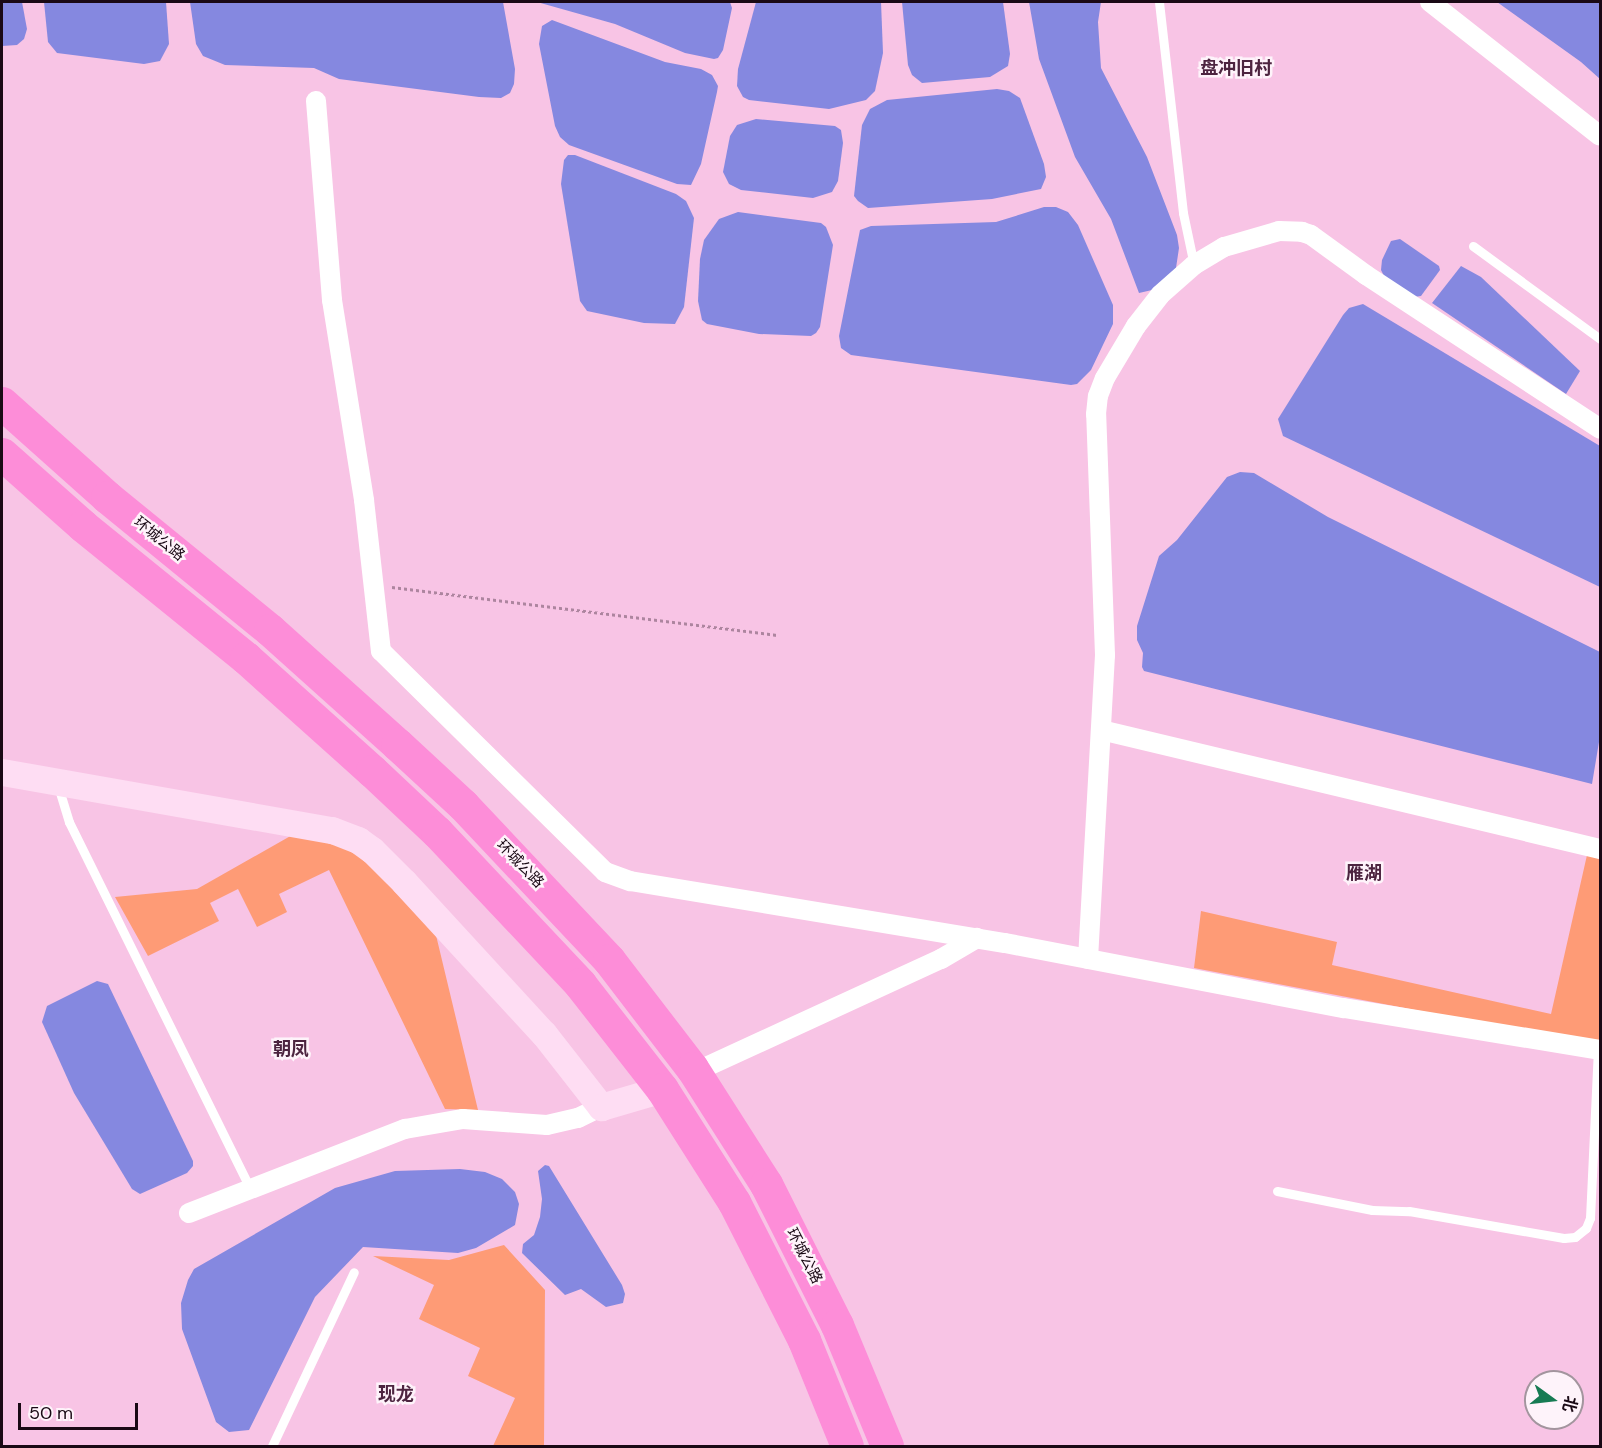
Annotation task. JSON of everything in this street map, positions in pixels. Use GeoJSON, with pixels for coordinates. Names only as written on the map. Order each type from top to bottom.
{"type":"FeatureCollection","features":[{"type":"Feature","properties":{"kind":"highway","name":"环城公路"},"geometry":{"type":"LineString","coordinates":[[2,403],[107,497],[270,630],[463,805],[595,944],[659,1022],[695,1072],[766,1184],[798,1242],[856,1367],[887,1446]]}},
{"type":"Feature","properties":{"kind":"highway"},"geometry":{"type":"LineString","coordinates":[[2,454],[83,526],[246,658],[436,832],[580,984],[662,1089],[734,1202],[765,1259],[804,1340],[848,1446]]}},
{"type":"Feature","properties":{"kind":"street"},"geometry":{"type":"LineString","coordinates":[[1430,2],[1600,136]]}},
{"type":"Feature","properties":{"kind":"street"},"geometry":{"type":"LineString","coordinates":[[316,101],[332,300],[364,500],[381,651],[610,875],[630,881],[1089,959],[1344,1008],[1599,1050]]}},
{"type":"Feature","properties":{"kind":"street"},"geometry":{"type":"LineString","coordinates":[[1089,959],[1105,655],[1096,414],[1098,396],[1105,378],[1136,326],[1160,295],[1194,265],[1224,248],[1279,231],[1294,230],[1311,235],[1366,275],[1600,429]]}},
{"type":"Feature","properties":{"kind":"street"},"geometry":{"type":"LineString","coordinates":[[1101,730],[1600,849]]}},
{"type":"Feature","properties":{"kind":"street"},"geometry":{"type":"LineString","coordinates":[[2,771],[332,830],[365,845],[404,882],[544,1034],[601,1107]]}},
{"type":"Feature","properties":{"kind":"street"},"geometry":{"type":"LineString","coordinates":[[695,1072],[941,959],[977,939]]}},
{"type":"Feature","properties":{"kind":"street"},"geometry":{"type":"LineString","coordinates":[[189,1214],[405,1129],[463,1119],[547,1125],[578,1118],[601,1107],[662,1089]]}},
{"type":"Feature","properties":{"kind":"lane"},"geometry":{"type":"LineString","coordinates":[[1159,2],[1183,213],[1194,265]]}},
{"type":"Feature","properties":{"kind":"lane"},"geometry":{"type":"LineString","coordinates":[[1473,246],[1600,339]]}},
{"type":"Feature","properties":{"kind":"lane"},"geometry":{"type":"LineString","coordinates":[[56,781],[69,822],[250,1189]]}},
{"type":"Feature","properties":{"kind":"lane"},"geometry":{"type":"LineString","coordinates":[[1277,1191],[1372,1210],[1409,1211],[1564,1238],[1575,1237],[1586,1228],[1590,1218],[1599,1050]]}},
{"type":"Feature","properties":{"kind":"lane"},"geometry":{"type":"LineString","coordinates":[[272,1446],[354,1272]]}},
{"type":"Feature","properties":{"kind":"path"},"geometry":{"type":"LineString","coordinates":[[373,585],[777,635]]}},
{"type":"Feature","properties":{"kind":"shaded area"},"geometry":{"type":"Polygon","coordinates":[[[301,830],[366,854],[435,931],[478,1110],[445,1109],[329,870],[279,894],[287,912],[257,927],[238,889],[210,903],[219,921],[148,956],[115,897],[197,889],[301,830]]]}},
{"type":"Feature","properties":{"kind":"shaded area"},"geometry":{"type":"Polygon","coordinates":[[[1587,855],[1600,859],[1600,1045],[1194,968],[1201,911],[1337,942],[1332,965],[1551,1014],[1587,855]]]}},
{"type":"Feature","properties":{"kind":"shaded area"},"geometry":{"type":"Polygon","coordinates":[[[504,1245],[545,1290],[544,1446],[493,1446],[515,1398],[468,1376],[480,1348],[419,1319],[434,1285],[373,1256],[449,1260],[504,1245]]]}},
{"type":"Feature","properties":{"kind":"water"},"geometry":{"type":"Polygon","coordinates":[[[2,2],[22,2],[27,29],[24,39],[17,45],[2,46],[2,2]]]}},
{"type":"Feature","properties":{"kind":"water"},"geometry":{"type":"Polygon","coordinates":[[[44,2],[166,2],[169,44],[160,61],[144,64],[57,53],[48,42],[44,2]]]}},
{"type":"Feature","properties":{"kind":"water"},"geometry":{"type":"Polygon","coordinates":[[[190,2],[503,2],[515,69],[514,84],[510,93],[501,98],[479,97],[339,79],[314,68],[225,65],[203,56],[196,44],[190,2]]]}},
{"type":"Feature","properties":{"kind":"water"},"geometry":{"type":"Polygon","coordinates":[[[537,2],[730,2],[732,8],[723,50],[718,58],[714,59],[685,53],[615,24],[537,2]]]}},
{"type":"Feature","properties":{"kind":"water"},"geometry":{"type":"Polygon","coordinates":[[[756,2],[881,2],[883,53],[875,91],[866,100],[829,109],[749,100],[743,97],[737,86],[738,69],[756,2]]]}},
{"type":"Feature","properties":{"kind":"water"},"geometry":{"type":"Polygon","coordinates":[[[902,2],[1003,2],[1010,54],[1008,66],[990,77],[922,83],[912,75],[908,65],[902,2]]]}},
{"type":"Feature","properties":{"kind":"water"},"geometry":{"type":"Polygon","coordinates":[[[1029,2],[1101,2],[1098,22],[1101,68],[1147,157],[1177,235],[1179,248],[1176,268],[1152,290],[1139,293],[1111,219],[1075,157],[1039,59],[1029,2]]]}},
{"type":"Feature","properties":{"kind":"water"},"geometry":{"type":"Polygon","coordinates":[[[1497,2],[1600,2],[1600,79],[1581,62],[1497,2]]]}},
{"type":"Feature","properties":{"kind":"water"},"geometry":{"type":"Polygon","coordinates":[[[552,20],[665,62],[701,69],[712,75],[718,86],[717,92],[701,164],[691,185],[677,184],[569,145],[560,137],[555,126],[539,44],[542,26],[552,20]]]}},
{"type":"Feature","properties":{"kind":"water"},"geometry":{"type":"Polygon","coordinates":[[[997,89],[1009,91],[1020,98],[1044,164],[1046,177],[1041,189],[992,199],[868,208],[854,196],[862,125],[870,109],[887,100],[997,89]]]}},
{"type":"Feature","properties":{"kind":"water"},"geometry":{"type":"Polygon","coordinates":[[[756,119],[835,126],[841,130],[843,143],[838,181],[832,192],[813,198],[741,190],[729,184],[723,172],[730,136],[737,125],[756,119]]]}},
{"type":"Feature","properties":{"kind":"water"},"geometry":{"type":"Polygon","coordinates":[[[568,155],[575,155],[676,194],[686,201],[694,218],[684,307],[675,324],[644,323],[587,311],[580,301],[561,184],[564,160],[568,155]]]}},
{"type":"Feature","properties":{"kind":"water"},"geometry":{"type":"Polygon","coordinates":[[[1044,207],[1056,207],[1068,212],[1078,225],[1113,305],[1113,324],[1091,370],[1077,384],[851,355],[841,348],[839,336],[860,230],[871,226],[996,222],[1044,207]]]}},
{"type":"Feature","properties":{"kind":"water"},"geometry":{"type":"Polygon","coordinates":[[[738,212],[821,223],[826,227],[833,245],[820,327],[816,333],[811,336],[759,334],[707,324],[702,320],[698,301],[700,259],[704,240],[719,219],[738,212]]]}},
{"type":"Feature","properties":{"kind":"water"},"geometry":{"type":"Polygon","coordinates":[[[1400,239],[1439,266],[1440,270],[1421,296],[1414,297],[1384,276],[1381,270],[1382,260],[1391,241],[1400,239]]]}},
{"type":"Feature","properties":{"kind":"water"},"geometry":{"type":"Polygon","coordinates":[[[1461,266],[1481,277],[1580,371],[1566,394],[1432,303],[1461,266]]]}},
{"type":"Feature","properties":{"kind":"water"},"geometry":{"type":"Polygon","coordinates":[[[1363,304],[1600,446],[1600,587],[1283,436],[1278,419],[1343,315],[1349,308],[1363,304]]]}},
{"type":"Feature","properties":{"kind":"water"},"geometry":{"type":"Polygon","coordinates":[[[1240,472],[1254,473],[1328,517],[1600,652],[1600,736],[1592,784],[1144,671],[1143,653],[1137,640],[1137,626],[1159,556],[1177,540],[1227,477],[1240,472]]]}},
{"type":"Feature","properties":{"kind":"water"},"geometry":{"type":"Polygon","coordinates":[[[97,981],[108,984],[193,1161],[193,1166],[187,1173],[140,1194],[132,1189],[74,1093],[42,1022],[47,1006],[97,981]]]}},
{"type":"Feature","properties":{"kind":"water"},"geometry":{"type":"Polygon","coordinates":[[[545,1165],[549,1166],[622,1285],[625,1294],[623,1303],[606,1307],[581,1289],[565,1295],[522,1253],[523,1244],[534,1235],[540,1217],[542,1199],[538,1171],[545,1165]]]}},
{"type":"Feature","properties":{"kind":"water"},"geometry":{"type":"Polygon","coordinates":[[[460,1169],[485,1172],[502,1179],[515,1192],[519,1204],[515,1225],[476,1248],[458,1253],[363,1247],[315,1297],[249,1430],[229,1432],[216,1422],[182,1329],[181,1303],[194,1269],[335,1188],[395,1171],[460,1169]]]}},
{"type":"Feature","properties":{"kind":"district","name":"盘冲旧村"},"geometry":{"type":"Point","coordinates":[1236,68]}},
{"type":"Feature","properties":{"kind":"district","name":"雁湖"},"geometry":{"type":"Point","coordinates":[1364,873]}},
{"type":"Feature","properties":{"kind":"district","name":"朝凤"},"geometry":{"type":"Point","coordinates":[291,1049]}},
{"type":"Feature","properties":{"kind":"district","name":"现龙"},"geometry":{"type":"Point","coordinates":[396,1394]}}]}
